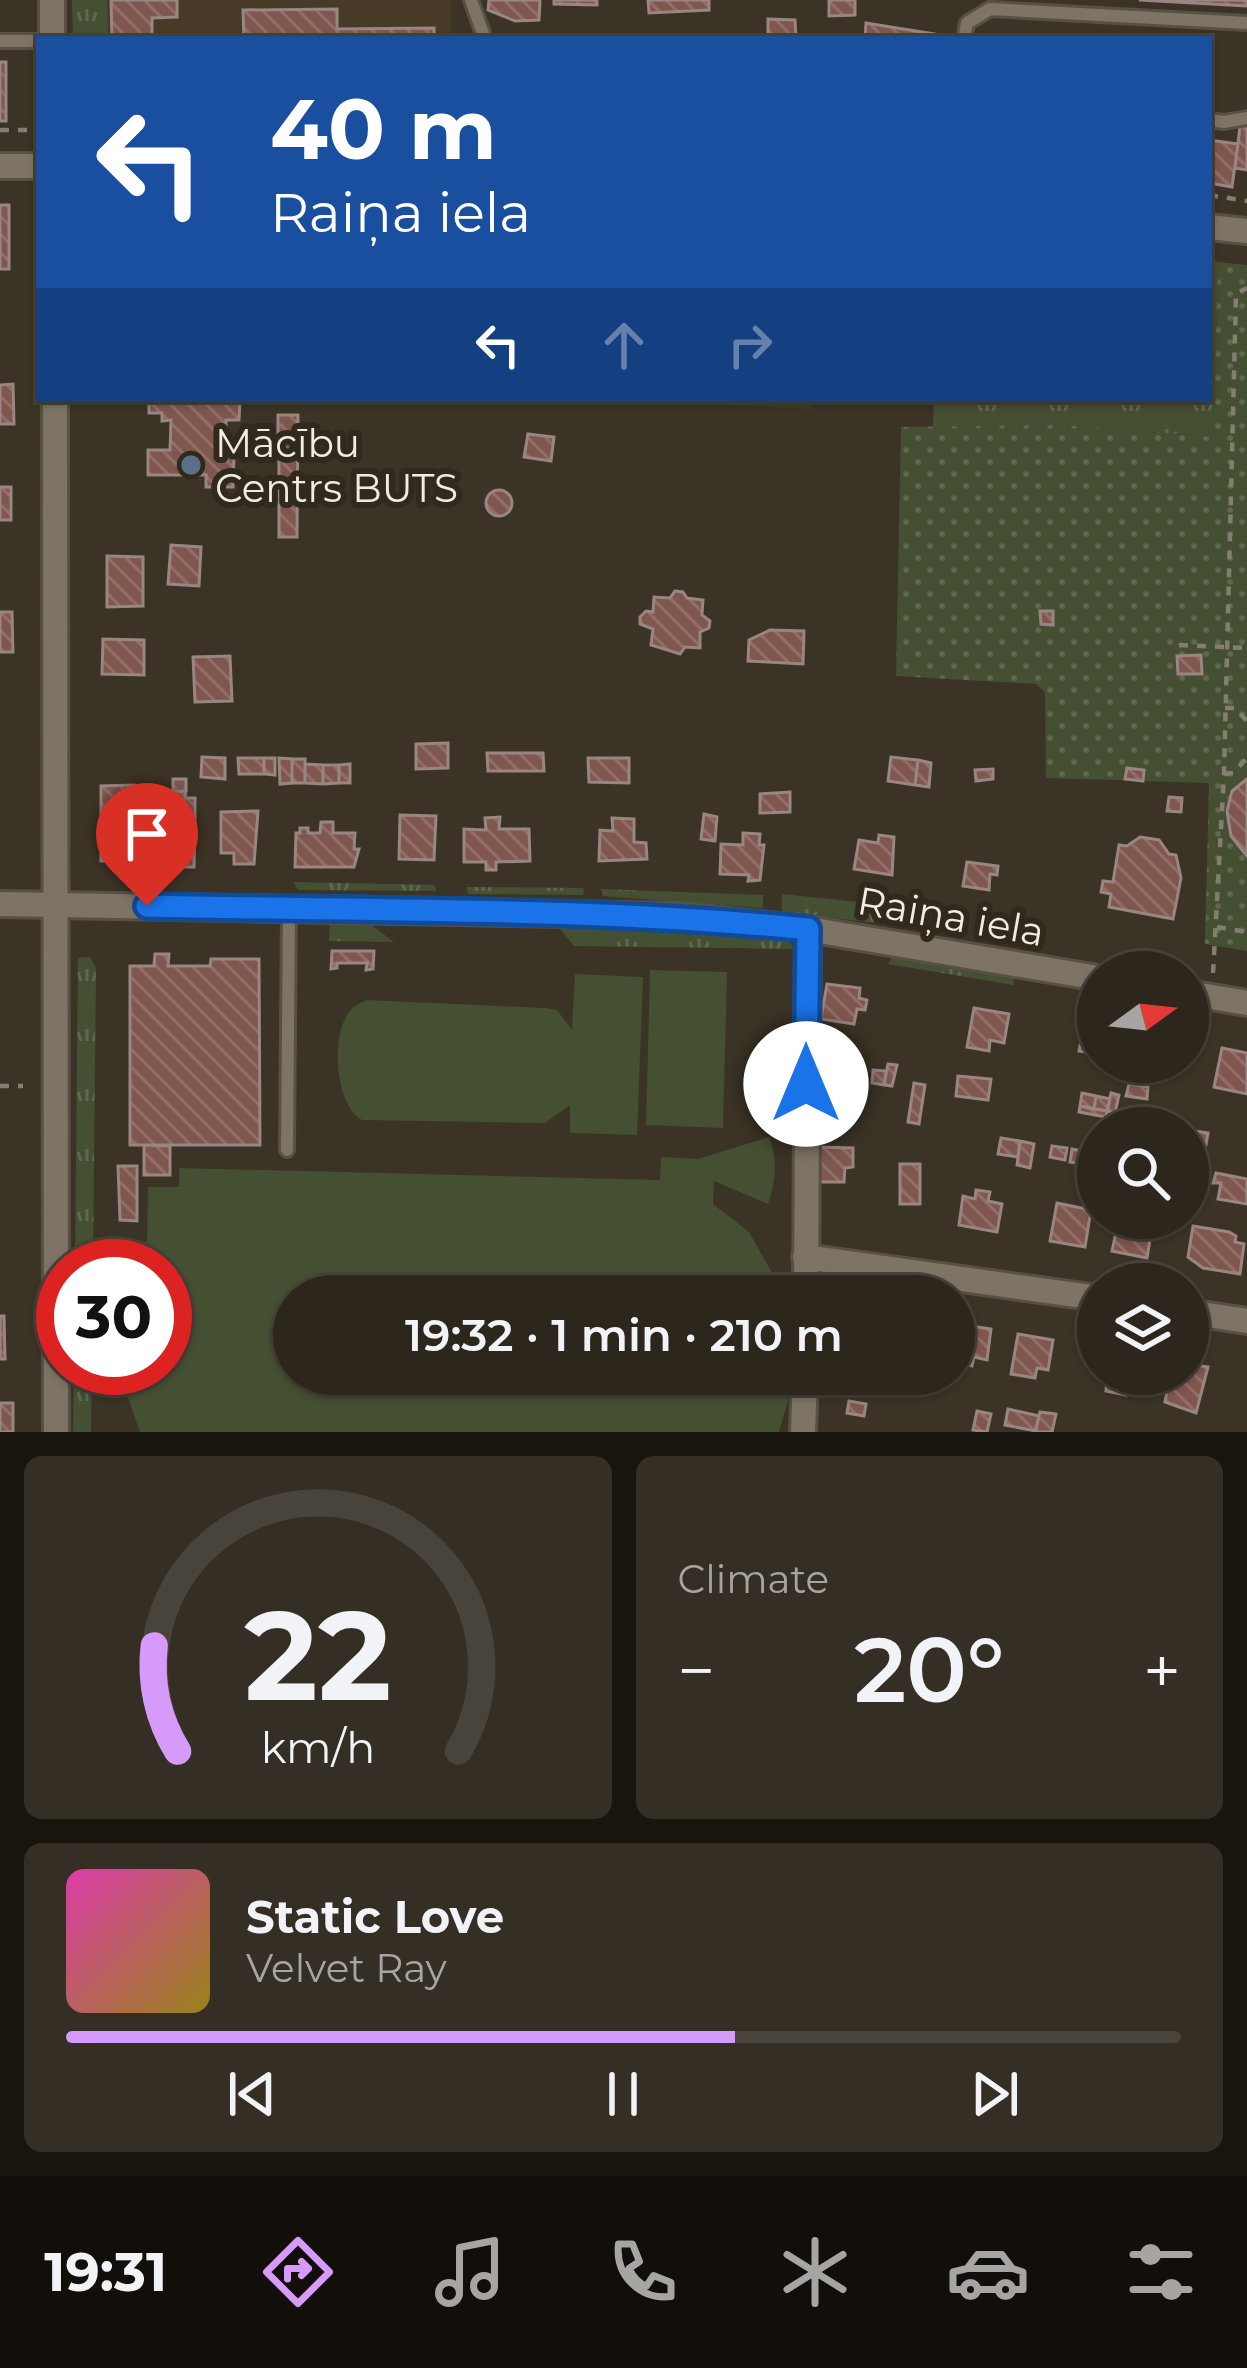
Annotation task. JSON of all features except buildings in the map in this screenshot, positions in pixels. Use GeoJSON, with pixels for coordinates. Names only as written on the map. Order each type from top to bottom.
{"type":"FeatureCollection","features":[{"type":"Feature","properties":{"kind":"street"},"geometry":{"type":"LineString","coordinates":[[52,0],[52,36]]}},
{"type":"Feature","properties":{"kind":"street"},"geometry":{"type":"LineString","coordinates":[[0,166],[36,166]]}},
{"type":"Feature","properties":{"kind":"street"},"geometry":{"type":"LineString","coordinates":[[1212,226],[1247,231]]}},
{"type":"Feature","properties":{"kind":"street"},"geometry":{"type":"LineString","coordinates":[[55,402],[56,1432]]}},
{"type":"Feature","properties":{"kind":"street","name":"Raiņa iela"},"geometry":{"type":"LineString","coordinates":[[0,904],[657,915],[808,929],[1077,974]]}},
{"type":"Feature","properties":{"kind":"street"},"geometry":{"type":"LineString","coordinates":[[805,1275],[808,929]]}},
{"type":"Feature","properties":{"kind":"street"},"geometry":{"type":"LineString","coordinates":[[1209,997],[1247,1003]]}},
{"type":"Feature","properties":{"kind":"street"},"geometry":{"type":"LineString","coordinates":[[805,1257],[1077,1295]]}},
{"type":"Feature","properties":{"kind":"street"},"geometry":{"type":"LineString","coordinates":[[1209,1315],[1247,1321]]}},
{"type":"Feature","properties":{"kind":"street"},"geometry":{"type":"LineString","coordinates":[[803,1432],[804,1395]]}},
{"type":"Feature","properties":{"kind":"lane"},"geometry":{"type":"LineString","coordinates":[[470,0],[484,36]]}},
{"type":"Feature","properties":{"kind":"lane"},"geometry":{"type":"LineString","coordinates":[[965,36],[967,23],[990,9],[1247,23]]}},
{"type":"Feature","properties":{"kind":"lane"},"geometry":{"type":"LineString","coordinates":[[0,41],[36,41]]}},
{"type":"Feature","properties":{"kind":"lane"},"geometry":{"type":"LineString","coordinates":[[1212,120],[1247,118]]}},
{"type":"Feature","properties":{"kind":"lane"},"geometry":{"type":"LineString","coordinates":[[287,1150],[289,908]]}},
{"type":"Feature","properties":{"kind":"path"},"geometry":{"type":"LineString","coordinates":[[0,130],[36,130]]}},
{"type":"Feature","properties":{"kind":"path"},"geometry":{"type":"LineString","coordinates":[[1212,195],[1247,201]]}},
{"type":"Feature","properties":{"kind":"path"},"geometry":{"type":"LineString","coordinates":[[1209,957],[1217,927],[1224,773],[1236,294],[1247,288]]}},
{"type":"Feature","properties":{"kind":"path"},"geometry":{"type":"LineString","coordinates":[[1233,437],[1247,439]]}},
{"type":"Feature","properties":{"kind":"path"},"geometry":{"type":"LineString","coordinates":[[1179,645],[1247,648]]}},
{"type":"Feature","properties":{"kind":"path"},"geometry":{"type":"LineString","coordinates":[[1226,708],[1235,708],[1247,721]]}},
{"type":"Feature","properties":{"kind":"path"},"geometry":{"type":"LineString","coordinates":[[1224,773],[1233,773],[1247,758]]}},
{"type":"Feature","properties":{"kind":"path"},"geometry":{"type":"LineString","coordinates":[[1217,927],[1247,932]]}},
{"type":"Feature","properties":{"kind":"path"},"geometry":{"type":"LineString","coordinates":[[0,1086],[23,1086]]}},
{"type":"Feature","properties":{"kind":"shaded area"},"geometry":{"type":"Polygon","coordinates":[[[94,0],[451,0],[451,36],[94,36],[94,0]]]}},
{"type":"Feature","properties":{"kind":"shaded area"},"geometry":{"type":"Polygon","coordinates":[[[811,402],[811,409],[723,405],[811,402]]]}},
{"type":"Feature","properties":{"kind":"green space"},"geometry":{"type":"Polygon","coordinates":[[[72,0],[107,0],[108,36],[73,36],[72,0]]]}},
{"type":"Feature","properties":{"kind":"green space"},"geometry":{"type":"Polygon","coordinates":[[[1212,261],[1218,262],[1214,437],[1061,425],[933,427],[934,402],[1212,402],[1212,261]]]}},
{"type":"Feature","properties":{"kind":"green space"},"geometry":{"type":"Polygon","coordinates":[[[1218,262],[1247,265],[1247,951],[1205,944],[1209,783],[1046,778],[1045,692],[1036,684],[896,676],[901,427],[1061,425],[1213,437],[1218,262]]]}},
{"type":"Feature","properties":{"kind":"green space"},"geometry":{"type":"Polygon","coordinates":[[[293,882],[435,885],[436,891],[298,890],[293,882]]]}},
{"type":"Feature","properties":{"kind":"green space"},"geometry":{"type":"Polygon","coordinates":[[[466,887],[584,888],[583,895],[468,894],[466,887]]]}},
{"type":"Feature","properties":{"kind":"green space"},"geometry":{"type":"Polygon","coordinates":[[[601,889],[763,895],[763,908],[603,896],[601,889]]]}},
{"type":"Feature","properties":{"kind":"green space"},"geometry":{"type":"Polygon","coordinates":[[[782,894],[887,905],[885,924],[782,912],[782,894]]]}},
{"type":"Feature","properties":{"kind":"green space"},"geometry":{"type":"Polygon","coordinates":[[[330,921],[366,921],[394,942],[329,941],[330,921]]]}},
{"type":"Feature","properties":{"kind":"green space"},"geometry":{"type":"Polygon","coordinates":[[[582,924],[789,941],[795,949],[574,946],[559,928],[582,924]]]}},
{"type":"Feature","properties":{"kind":"green space"},"geometry":{"type":"Polygon","coordinates":[[[893,956],[1013,976],[1014,985],[888,964],[893,956]]]}},
{"type":"Feature","properties":{"kind":"green space"},"geometry":{"type":"Polygon","coordinates":[[[90,957],[96,968],[93,1239],[75,1239],[78,958],[90,957]]]}},
{"type":"Feature","properties":{"kind":"green space"},"geometry":{"type":"Polygon","coordinates":[[[650,970],[727,972],[723,1128],[646,1125],[650,970]]]}},
{"type":"Feature","properties":{"kind":"green space"},"geometry":{"type":"Polygon","coordinates":[[[575,974],[643,977],[637,1135],[570,1133],[570,1105],[545,1123],[362,1120],[353,1113],[339,1073],[339,1043],[347,1015],[360,1003],[545,1008],[557,1010],[572,1030],[575,974]]]}},
{"type":"Feature","properties":{"kind":"green space"},"geometry":{"type":"Polygon","coordinates":[[[769,1137],[775,1170],[768,1204],[714,1181],[713,1204],[749,1232],[773,1275],[273,1275],[273,1395],[790,1395],[779,1432],[140,1432],[127,1395],[192,1395],[192,1239],[147,1239],[148,1187],[179,1187],[179,1168],[660,1180],[661,1157],[698,1159],[769,1137]]]}},
{"type":"Feature","properties":{"kind":"green space"},"geometry":{"type":"Polygon","coordinates":[[[74,1395],[92,1395],[91,1432],[73,1432],[74,1395]]]}},
{"type":"Feature","properties":{"kind":"place","name":"Mācību Centrs BUTS"},"geometry":{"type":"Point","coordinates":[191,465]}},
{"type":"Feature","properties":{"kind":"route"},"geometry":{"type":"LineString","coordinates":[[147,906],[680,916],[808,929],[806,1084]]}}]}
